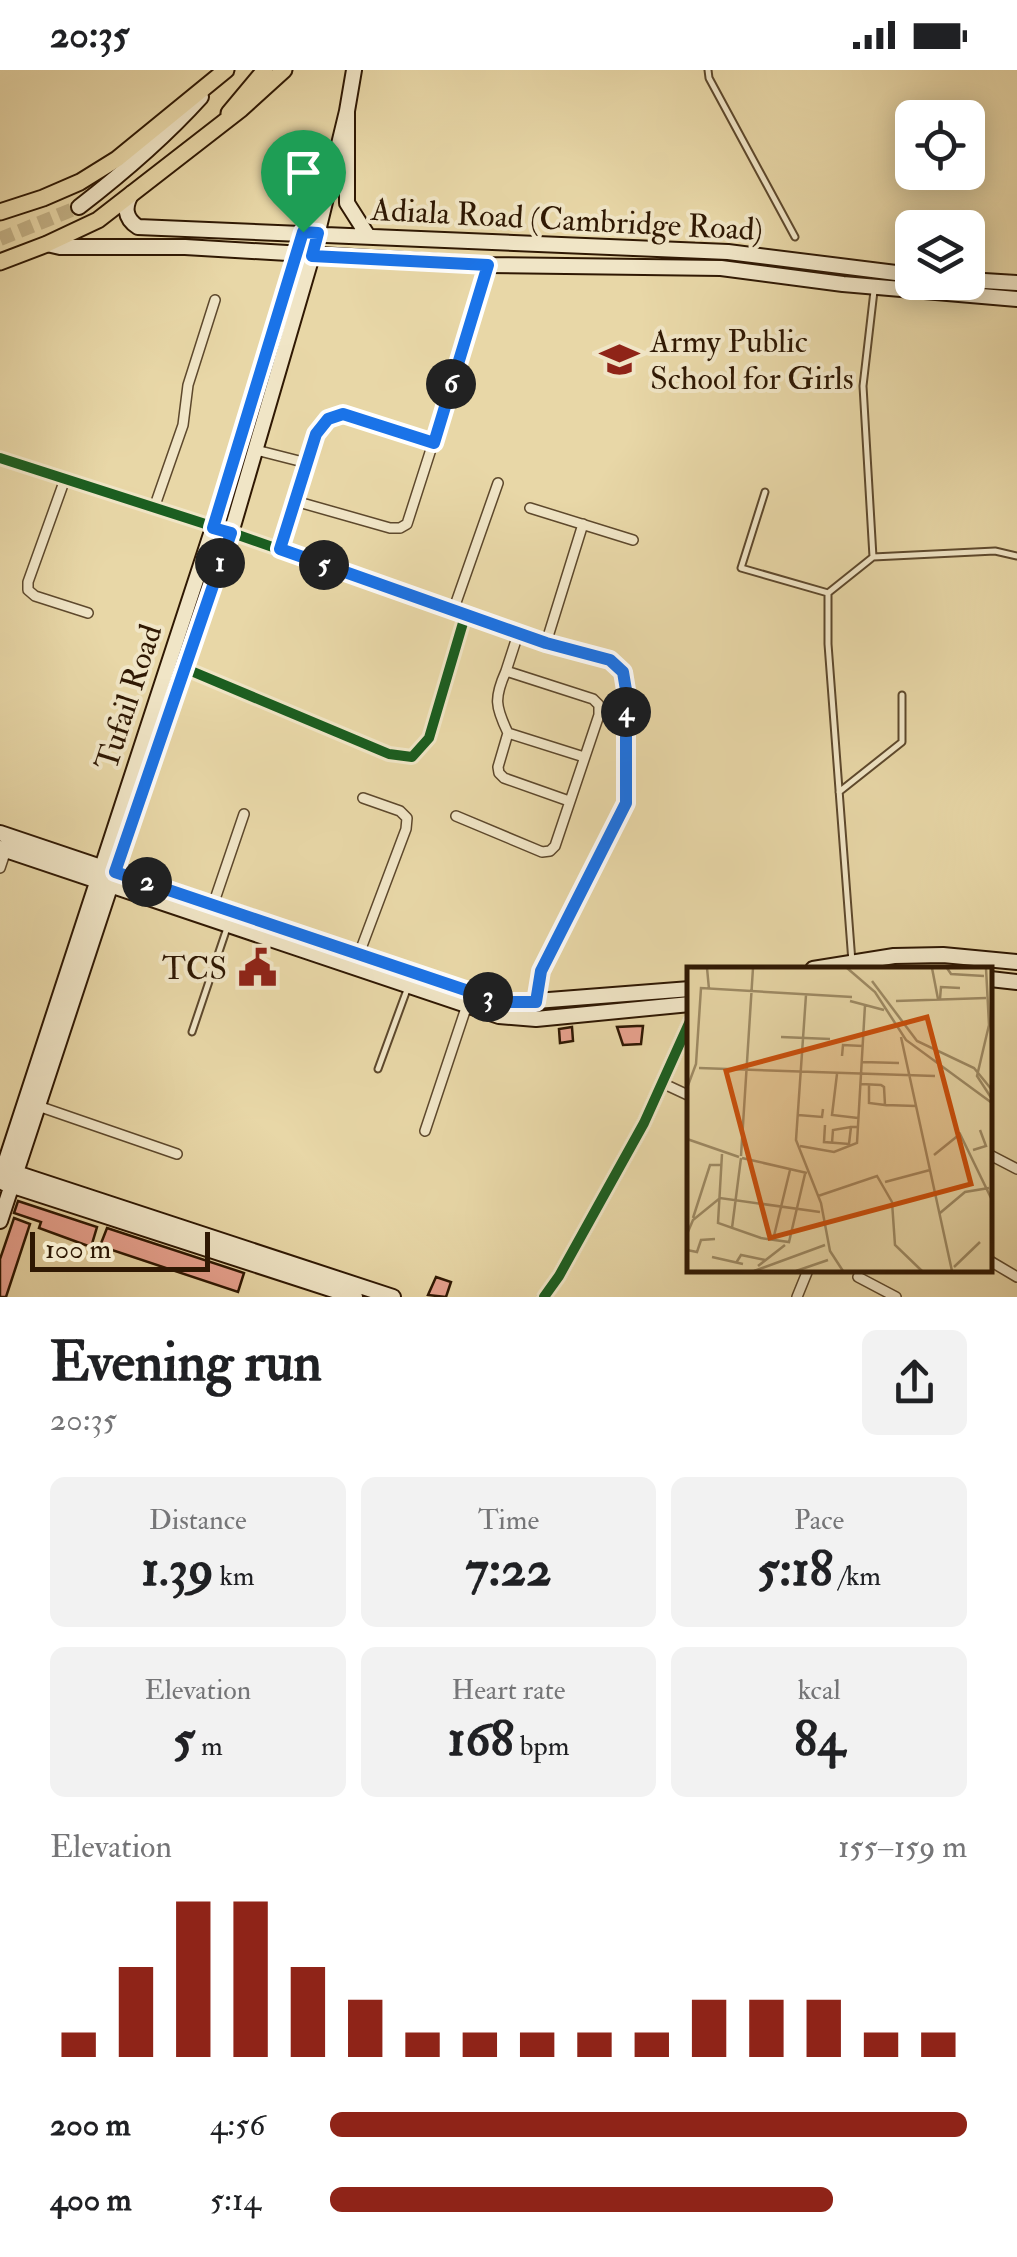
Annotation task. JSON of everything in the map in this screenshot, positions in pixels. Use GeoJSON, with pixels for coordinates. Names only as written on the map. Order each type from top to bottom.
{"type":"FeatureCollection","features":[{"type":"Feature","properties":{"kind":"main road"},"geometry":{"type":"LineString","coordinates":[[218,126],[265,70]]}},
{"type":"Feature","properties":{"kind":"main road"},"geometry":{"type":"LineString","coordinates":[[0,262],[98,220],[241,109],[284,70]]}},
{"type":"Feature","properties":{"kind":"main road"},"geometry":{"type":"LineString","coordinates":[[310,233],[347,111],[354,70]]}},
{"type":"Feature","properties":{"kind":"main road"},"geometry":{"type":"LineString","coordinates":[[79,207],[174,126],[223,73]]}},
{"type":"Feature","properties":{"kind":"main road"},"geometry":{"type":"LineString","coordinates":[[0,212],[80,182],[117,159],[223,73]]}},
{"type":"Feature","properties":{"kind":"main road"},"geometry":{"type":"LineString","coordinates":[[347,111],[346,203],[368,236]]}},
{"type":"Feature","properties":{"kind":"main road","name":"Adiala Road (Cambridge Road)"},"geometry":{"type":"LineString","coordinates":[[132,193],[126,213],[138,227],[728,252],[895,272]]}},
{"type":"Feature","properties":{"kind":"main road","name":"Tufail Road"},"geometry":{"type":"LineString","coordinates":[[5,1176],[38,1106],[296,255],[310,233]]}},
{"type":"Feature","properties":{"kind":"main road","name":"Tufail Road"},"geometry":{"type":"LineString","coordinates":[[0,1220],[5,1176],[105,876],[231,533],[312,256],[310,233]]}},
{"type":"Feature","properties":{"kind":"main road","name":"Adiala Road (Cambridge Road)"},"geometry":{"type":"LineString","coordinates":[[48,244],[488,265],[721,268],[1017,299]]}},
{"type":"Feature","properties":{"kind":"main road"},"geometry":{"type":"LineString","coordinates":[[985,281],[1017,284]]}},
{"type":"Feature","properties":{"kind":"main road"},"geometry":{"type":"LineString","coordinates":[[0,833],[228,925],[499,1016],[536,1019],[687,1004]]}},
{"type":"Feature","properties":{"kind":"main road"},"geometry":{"type":"LineString","coordinates":[[3,849],[213,905],[501,1002],[687,989]]}},
{"type":"Feature","properties":{"kind":"main road"},"geometry":{"type":"LineString","coordinates":[[830,967],[894,956],[943,955],[1017,962]]}},
{"type":"Feature","properties":{"kind":"main road"},"geometry":{"type":"LineString","coordinates":[[992,979],[1017,982]]}},
{"type":"Feature","properties":{"kind":"main road"},"geometry":{"type":"LineString","coordinates":[[5,1176],[354,1297]]}},
{"type":"Feature","properties":{"kind":"main road"},"geometry":{"type":"LineString","coordinates":[[5,1176],[393,1297]]}},
{"type":"Feature","properties":{"kind":"street"},"geometry":{"type":"LineString","coordinates":[[295,502],[390,528],[407,524],[488,265]]}},
{"type":"Feature","properties":{"kind":"street"},"geometry":{"type":"LineString","coordinates":[[154,508],[183,424],[188,385],[215,300]]}},
{"type":"Feature","properties":{"kind":"street"},"geometry":{"type":"LineString","coordinates":[[280,549],[316,434],[328,419],[343,414],[434,443]]}},
{"type":"Feature","properties":{"kind":"street"},"geometry":{"type":"LineString","coordinates":[[256,450],[308,463]]}},
{"type":"Feature","properties":{"kind":"street"},"geometry":{"type":"LineString","coordinates":[[0,458],[280,549],[518,634],[610,660],[623,672],[626,803],[541,971],[536,1002]]}},
{"type":"Feature","properties":{"kind":"street"},"geometry":{"type":"LineString","coordinates":[[65,480],[28,590],[35,596],[88,613]]}},
{"type":"Feature","properties":{"kind":"street"},"geometry":{"type":"LineString","coordinates":[[453,611],[498,484]]}},
{"type":"Feature","properties":{"kind":"street"},"geometry":{"type":"LineString","coordinates":[[530,508],[633,540]]}},
{"type":"Feature","properties":{"kind":"street"},"geometry":{"type":"LineString","coordinates":[[546,643],[582,524]]}},
{"type":"Feature","properties":{"kind":"street"},"geometry":{"type":"LineString","coordinates":[[184,668],[389,754],[412,756],[428,738],[465,616]]}},
{"type":"Feature","properties":{"kind":"street"},"geometry":{"type":"LineString","coordinates":[[518,634],[497,692],[497,711],[508,733],[499,773],[570,801]]}},
{"type":"Feature","properties":{"kind":"street"},"geometry":{"type":"LineString","coordinates":[[456,816],[542,852],[555,846],[599,706],[592,700],[506,671]]}},
{"type":"Feature","properties":{"kind":"street"},"geometry":{"type":"LineString","coordinates":[[508,733],[584,757]]}},
{"type":"Feature","properties":{"kind":"street"},"geometry":{"type":"LineString","coordinates":[[360,954],[407,818],[400,811],[363,798]]}},
{"type":"Feature","properties":{"kind":"street"},"geometry":{"type":"LineString","coordinates":[[213,905],[244,814]]}},
{"type":"Feature","properties":{"kind":"street"},"geometry":{"type":"LineString","coordinates":[[0,868],[3,849]]}},
{"type":"Feature","properties":{"kind":"street"},"geometry":{"type":"LineString","coordinates":[[425,1131],[468,1005]]}},
{"type":"Feature","properties":{"kind":"street"},"geometry":{"type":"LineString","coordinates":[[544,1297],[644,1123],[687,1027]]}},
{"type":"Feature","properties":{"kind":"street"},"geometry":{"type":"LineString","coordinates":[[662,1083],[687,1095]]}},
{"type":"Feature","properties":{"kind":"street"},"geometry":{"type":"LineString","coordinates":[[38,1106],[177,1154]]}},
{"type":"Feature","properties":{"kind":"street"},"geometry":{"type":"LineString","coordinates":[[992,1156],[1017,1169]]}},
{"type":"Feature","properties":{"kind":"street"},"geometry":{"type":"LineString","coordinates":[[992,1262],[1017,1277]]}},
{"type":"Feature","properties":{"kind":"street"},"geometry":{"type":"LineString","coordinates":[[797,1297],[807,1272]]}},
{"type":"Feature","properties":{"kind":"street"},"geometry":{"type":"LineString","coordinates":[[858,1277],[896,1297]]}},
{"type":"Feature","properties":{"kind":"lane"},"geometry":{"type":"LineString","coordinates":[[708,70],[795,237]]}},
{"type":"Feature","properties":{"kind":"lane"},"geometry":{"type":"LineString","coordinates":[[873,557],[863,386],[874,287]]}},
{"type":"Feature","properties":{"kind":"lane"},"geometry":{"type":"LineString","coordinates":[[765,492],[741,568],[828,593]]}},
{"type":"Feature","properties":{"kind":"lane"},"geometry":{"type":"LineString","coordinates":[[828,593],[873,557],[995,552],[1017,556]]}},
{"type":"Feature","properties":{"kind":"lane"},"geometry":{"type":"LineString","coordinates":[[828,593],[828,644],[852,963]]}},
{"type":"Feature","properties":{"kind":"lane"},"geometry":{"type":"LineString","coordinates":[[840,792],[902,742],[902,695]]}},
{"type":"Feature","properties":{"kind":"lane"},"geometry":{"type":"LineString","coordinates":[[192,1032],[228,925]]}},
{"type":"Feature","properties":{"kind":"lane"},"geometry":{"type":"LineString","coordinates":[[378,1069],[408,985]]}},
{"type":"Feature","properties":{"kind":"building"},"geometry":{"type":"Polygon","coordinates":[[[643,1026],[641,1044],[623,1045],[617,1027],[643,1026]]]}},
{"type":"Feature","properties":{"kind":"building"},"geometry":{"type":"Polygon","coordinates":[[[572,1027],[573,1041],[560,1043],[559,1029],[572,1027]]]}},
{"type":"Feature","properties":{"kind":"building"},"geometry":{"type":"Polygon","coordinates":[[[18,1201],[97,1227],[91,1247],[39,1228],[41,1222],[14,1213],[18,1201]]]}},
{"type":"Feature","properties":{"kind":"building"},"geometry":{"type":"Polygon","coordinates":[[[14,1218],[30,1224],[6,1297],[0,1297],[0,1259],[14,1218]]]}},
{"type":"Feature","properties":{"kind":"building"},"geometry":{"type":"Polygon","coordinates":[[[107,1228],[244,1273],[238,1292],[100,1246],[107,1228]]]}},
{"type":"Feature","properties":{"kind":"building"},"geometry":{"type":"Polygon","coordinates":[[[436,1277],[451,1282],[446,1297],[428,1295],[436,1277]]]}},
{"type":"Feature","properties":{"kind":"tunnel"},"geometry":{"type":"LineString","coordinates":[[0,239],[79,207]]}},
{"type":"Feature","properties":{"kind":"cycle path"},"geometry":{"type":"LineString","coordinates":[[0,458],[224,530],[546,643],[609,660],[623,673],[627,803],[541,971],[536,1001]]}},
{"type":"Feature","properties":{"kind":"cycle path"},"geometry":{"type":"LineString","coordinates":[[184,668],[389,754],[412,757],[429,738],[465,616]]}},
{"type":"Feature","properties":{"kind":"cycle path"},"geometry":{"type":"LineString","coordinates":[[544,1297],[644,1123],[687,1028]]}},
{"type":"Feature","properties":{"kind":"place","name":"Army Public School for Girls"},"geometry":{"type":"Point","coordinates":[620,359]}},
{"type":"Feature","properties":{"kind":"place","name":"TCS"},"geometry":{"type":"Point","coordinates":[257,968]}},
{"type":"Feature","properties":{"kind":"route"},"geometry":{"type":"LineString","coordinates":[[303,232],[318,233],[312,256],[488,265],[434,443],[343,414],[328,419],[316,434],[280,549],[465,616],[610,660],[623,672],[626,803],[541,971],[536,1002],[501,1002],[115,872],[231,533],[213,528],[303,232]]}}]}
